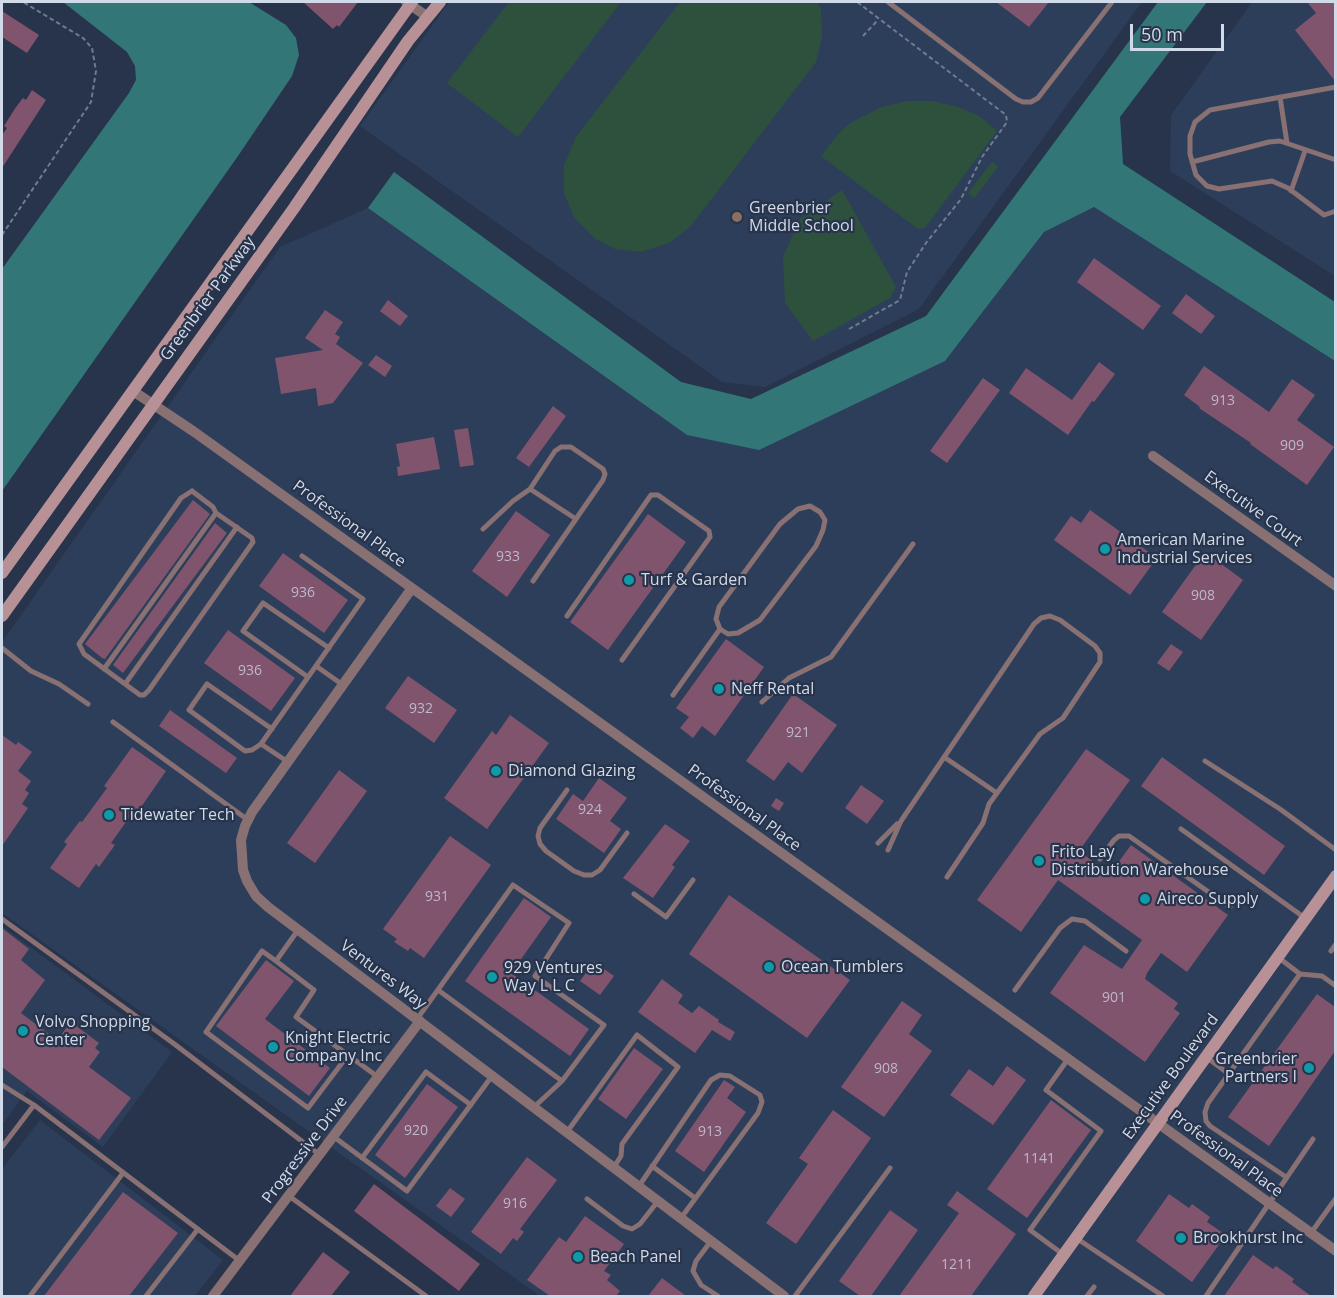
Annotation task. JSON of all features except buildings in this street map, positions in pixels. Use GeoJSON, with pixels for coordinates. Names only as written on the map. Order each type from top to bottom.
{"type":"FeatureCollection","features":[{"type":"Feature","properties":{"kind":"main road","name":"Greenbrier Parkway"},"geometry":{"type":"LineString","coordinates":[[2,573],[409,2]]}},
{"type":"Feature","properties":{"kind":"main road","name":"Greenbrier Parkway"},"geometry":{"type":"LineString","coordinates":[[2,616],[294,208],[408,41],[440,2]]}},
{"type":"Feature","properties":{"kind":"main road","name":"Executive Boulevard"},"geometry":{"type":"LineString","coordinates":[[1034,1296],[1335,876]]}},
{"type":"Feature","properties":{"kind":"street"},"geometry":{"type":"LineString","coordinates":[[409,2],[428,17]]}},
{"type":"Feature","properties":{"kind":"street","name":"Professional Place"},"geometry":{"type":"LineString","coordinates":[[133,391],[412,588],[1335,1251]]}},
{"type":"Feature","properties":{"kind":"street","name":"Executive Court"},"geometry":{"type":"LineString","coordinates":[[1153,456],[1335,586]]}},
{"type":"Feature","properties":{"kind":"street","name":"Ventures Way"},"geometry":{"type":"LineString","coordinates":[[412,588],[248,820],[241,840],[243,870],[247,881],[256,896],[268,907],[784,1296]]}},
{"type":"Feature","properties":{"kind":"street","name":"Progressive Drive"},"geometry":{"type":"LineString","coordinates":[[213,1296],[334,1137],[418,1020]]}},
{"type":"Feature","properties":{"kind":"lane"},"geometry":{"type":"LineString","coordinates":[[888,2],[1016,99],[1031,102],[1038,98],[1112,2]]}},
{"type":"Feature","properties":{"kind":"lane"},"geometry":{"type":"LineString","coordinates":[[1335,87],[1210,110],[1195,122],[1190,136],[1190,154],[1196,175],[1207,186],[1218,189],[1272,181],[1291,191],[1324,215],[1335,211]]}},
{"type":"Feature","properties":{"kind":"lane"},"geometry":{"type":"LineString","coordinates":[[1281,97],[1287,143]]}},
{"type":"Feature","properties":{"kind":"lane"},"geometry":{"type":"LineString","coordinates":[[1192,162],[1269,142],[1287,143],[1335,160]]}},
{"type":"Feature","properties":{"kind":"lane"},"geometry":{"type":"LineString","coordinates":[[1291,191],[1305,151]]}},
{"type":"Feature","properties":{"kind":"lane"},"geometry":{"type":"LineString","coordinates":[[483,529],[513,501],[530,489],[555,451],[561,447],[571,447],[598,465],[605,474],[603,480],[532,581]]}},
{"type":"Feature","properties":{"kind":"lane"},"geometry":{"type":"LineString","coordinates":[[530,489],[576,519]]}},
{"type":"Feature","properties":{"kind":"lane"},"geometry":{"type":"LineString","coordinates":[[192,491],[213,507],[216,513],[237,527],[252,538],[251,548],[144,695],[125,684],[81,651],[79,644],[182,498],[192,491]]}},
{"type":"Feature","properties":{"kind":"lane"},"geometry":{"type":"LineString","coordinates":[[567,616],[651,495],[658,495],[709,531],[710,537],[622,660]]}},
{"type":"Feature","properties":{"kind":"lane"},"geometry":{"type":"LineString","coordinates":[[810,506],[820,512],[825,520],[816,546],[760,620],[738,633],[728,634],[720,629],[716,619],[719,607],[780,524],[798,509],[810,506]]}},
{"type":"Feature","properties":{"kind":"lane"},"geometry":{"type":"LineString","coordinates":[[104,669],[216,513]]}},
{"type":"Feature","properties":{"kind":"lane"},"geometry":{"type":"LineString","coordinates":[[125,684],[237,527]]}},
{"type":"Feature","properties":{"kind":"lane"},"geometry":{"type":"LineString","coordinates":[[762,702],[789,678],[831,657],[913,544]]}},
{"type":"Feature","properties":{"kind":"lane"},"geometry":{"type":"LineString","coordinates":[[272,729],[207,684],[189,710],[245,751],[252,750],[261,744],[272,729],[308,677],[329,648],[363,599],[302,556]]}},
{"type":"Feature","properties":{"kind":"lane"},"geometry":{"type":"LineString","coordinates":[[308,677],[243,632],[263,603],[329,648]]}},
{"type":"Feature","properties":{"kind":"lane"},"geometry":{"type":"LineString","coordinates":[[888,850],[901,821],[1034,624],[1041,618],[1050,616],[1060,620],[1095,646],[1100,653],[1100,662],[1063,718],[1040,734],[989,804],[983,823],[947,877]]}},
{"type":"Feature","properties":{"kind":"lane"},"geometry":{"type":"LineString","coordinates":[[673,695],[720,629]]}},
{"type":"Feature","properties":{"kind":"lane"},"geometry":{"type":"LineString","coordinates":[[2,648],[31,671],[59,684],[88,704]]}},
{"type":"Feature","properties":{"kind":"lane"},"geometry":{"type":"LineString","coordinates":[[316,666],[343,685]]}},
{"type":"Feature","properties":{"kind":"lane"},"geometry":{"type":"LineString","coordinates":[[113,723],[248,820]]}},
{"type":"Feature","properties":{"kind":"lane"},"geometry":{"type":"LineString","coordinates":[[261,744],[288,762]]}},
{"type":"Feature","properties":{"kind":"lane"},"geometry":{"type":"LineString","coordinates":[[944,757],[997,794]]}},
{"type":"Feature","properties":{"kind":"lane"},"geometry":{"type":"LineString","coordinates":[[1205,761],[1280,809],[1335,850]]}},
{"type":"Feature","properties":{"kind":"lane"},"geometry":{"type":"LineString","coordinates":[[567,790],[540,828],[538,836],[540,844],[546,851],[574,871],[592,875],[600,870],[627,833]]}},
{"type":"Feature","properties":{"kind":"lane"},"geometry":{"type":"LineString","coordinates":[[878,843],[901,821]]}},
{"type":"Feature","properties":{"kind":"lane"},"geometry":{"type":"LineString","coordinates":[[1181,829],[1305,918]]}},
{"type":"Feature","properties":{"kind":"lane"},"geometry":{"type":"LineString","coordinates":[[1100,859],[1119,836],[1129,836],[1230,907]]}},
{"type":"Feature","properties":{"kind":"lane"},"geometry":{"type":"LineString","coordinates":[[634,894],[666,917],[693,880]]}},
{"type":"Feature","properties":{"kind":"lane"},"geometry":{"type":"LineString","coordinates":[[418,1020],[513,885],[569,923],[535,976],[604,1025],[562,1081],[534,1107]]}},
{"type":"Feature","properties":{"kind":"lane"},"geometry":{"type":"LineString","coordinates":[[2,919],[173,1043],[320,1155]]}},
{"type":"Feature","properties":{"kind":"lane"},"geometry":{"type":"LineString","coordinates":[[1015,990],[1060,928],[1072,919],[1085,921],[1126,951]]}},
{"type":"Feature","properties":{"kind":"lane"},"geometry":{"type":"LineString","coordinates":[[276,961],[298,930]]}},
{"type":"Feature","properties":{"kind":"lane"},"geometry":{"type":"LineString","coordinates":[[1331,951],[1335,944]]}},
{"type":"Feature","properties":{"kind":"lane"},"geometry":{"type":"LineString","coordinates":[[348,1055],[308,1108],[206,1032],[262,951],[314,990],[296,1017],[348,1055],[378,1077]]}},
{"type":"Feature","properties":{"kind":"lane"},"geometry":{"type":"LineString","coordinates":[[1277,957],[1300,974],[1322,976],[1335,986]]}},
{"type":"Feature","properties":{"kind":"lane"},"geometry":{"type":"LineString","coordinates":[[1287,1177],[1210,1126],[1205,1112],[1208,1103],[1300,974]]}},
{"type":"Feature","properties":{"kind":"lane"},"geometry":{"type":"LineString","coordinates":[[438,990],[562,1081]]}},
{"type":"Feature","properties":{"kind":"lane"},"geometry":{"type":"LineString","coordinates":[[567,1132],[637,1035],[678,1067],[622,1144],[621,1156],[614,1167]]}},
{"type":"Feature","properties":{"kind":"lane"},"geometry":{"type":"LineString","coordinates":[[1205,1057],[1229,1074]]}},
{"type":"Feature","properties":{"kind":"lane"},"geometry":{"type":"LineString","coordinates":[[1064,1255],[1030,1230],[1101,1131],[1046,1090],[1068,1059]]}},
{"type":"Feature","properties":{"kind":"lane"},"geometry":{"type":"LineString","coordinates":[[362,1158],[426,1072],[471,1105]]}},
{"type":"Feature","properties":{"kind":"lane"},"geometry":{"type":"LineString","coordinates":[[639,1186],[711,1080],[720,1075],[730,1076],[760,1095],[762,1102],[758,1113],[681,1218]]}},
{"type":"Feature","properties":{"kind":"lane"},"geometry":{"type":"LineString","coordinates":[[334,1137],[407,1191],[492,1076]]}},
{"type":"Feature","properties":{"kind":"lane"},"geometry":{"type":"LineString","coordinates":[[2,1085],[34,1105],[240,1261]]}},
{"type":"Feature","properties":{"kind":"lane"},"geometry":{"type":"LineString","coordinates":[[2,1148],[34,1105]]}},
{"type":"Feature","properties":{"kind":"lane"},"geometry":{"type":"LineString","coordinates":[[1206,1296],[1313,1139]]}},
{"type":"Feature","properties":{"kind":"lane"},"geometry":{"type":"LineString","coordinates":[[652,1166],[695,1198]]}},
{"type":"Feature","properties":{"kind":"lane"},"geometry":{"type":"LineString","coordinates":[[795,1296],[890,1168]]}},
{"type":"Feature","properties":{"kind":"lane"},"geometry":{"type":"LineString","coordinates":[[30,1296],[123,1173]]}},
{"type":"Feature","properties":{"kind":"lane"},"geometry":{"type":"LineString","coordinates":[[289,1196],[426,1296]]}},
{"type":"Feature","properties":{"kind":"lane"},"geometry":{"type":"LineString","coordinates":[[1311,1233],[1335,1198]]}},
{"type":"Feature","properties":{"kind":"lane"},"geometry":{"type":"LineString","coordinates":[[587,1199],[623,1226],[632,1229],[640,1224],[658,1201]]}},
{"type":"Feature","properties":{"kind":"lane"},"geometry":{"type":"LineString","coordinates":[[146,1296],[198,1229]]}},
{"type":"Feature","properties":{"kind":"lane"},"geometry":{"type":"LineString","coordinates":[[1076,1238],[1163,1296]]}},
{"type":"Feature","properties":{"kind":"lane"},"geometry":{"type":"LineString","coordinates":[[711,1241],[696,1261],[693,1271],[701,1285],[718,1296]]}},
{"type":"Feature","properties":{"kind":"lane"},"geometry":{"type":"LineString","coordinates":[[1087,1296],[1094,1287]]}},
{"type":"Feature","properties":{"kind":"path"},"geometry":{"type":"LineString","coordinates":[[2,234],[91,102],[95,78],[95,58],[92,48],[82,38],[23,2]]}},
{"type":"Feature","properties":{"kind":"path"},"geometry":{"type":"LineString","coordinates":[[849,329],[900,300],[907,272],[926,243],[961,199],[982,157],[1006,122],[1006,115],[857,2]]}},
{"type":"Feature","properties":{"kind":"path"},"geometry":{"type":"LineString","coordinates":[[863,36],[877,21]]}},
{"type":"Feature","properties":{"kind":"shaded area"},"geometry":{"type":"Polygon","coordinates":[[[63,2],[249,2],[286,25],[296,38],[299,55],[292,76],[238,156],[2,491],[2,269],[129,93],[136,80],[135,66],[127,52],[63,2]]]}},
{"type":"Feature","properties":{"kind":"shaded area","name":"Greenbrier Middle School"},"geometry":{"type":"Polygon","coordinates":[[[449,2],[1142,2],[919,309],[765,387],[722,382],[360,126],[449,2]]]}},
{"type":"Feature","properties":{"kind":"shaded area"},"geometry":{"type":"Polygon","coordinates":[[[509,2],[621,2],[518,137],[447,83],[509,2]]]}},
{"type":"Feature","properties":{"kind":"shaded area"},"geometry":{"type":"Polygon","coordinates":[[[680,2],[817,2],[821,10],[822,37],[816,62],[690,227],[669,243],[640,252],[615,249],[594,238],[574,217],[564,193],[564,165],[576,137],[680,2]]]}},
{"type":"Feature","properties":{"kind":"shaded area"},"geometry":{"type":"Polygon","coordinates":[[[1158,2],[1207,2],[1120,117],[1123,164],[1335,302],[1335,361],[1094,207],[1044,232],[945,361],[759,450],[687,435],[368,208],[394,172],[681,382],[751,399],[926,316],[1158,2]]]}},
{"type":"Feature","properties":{"kind":"shaded area"},"geometry":{"type":"Polygon","coordinates":[[[1252,2],[1335,2],[1335,276],[1170,171],[1171,115],[1252,2]]]}},
{"type":"Feature","properties":{"kind":"shaded area"},"geometry":{"type":"Polygon","coordinates":[[[907,101],[932,101],[958,107],[979,116],[997,131],[925,228],[918,229],[821,156],[850,123],[882,107],[907,101]]]}},
{"type":"Feature","properties":{"kind":"shaded area"},"geometry":{"type":"Polygon","coordinates":[[[992,162],[998,167],[974,198],[968,193],[992,162]]]}},
{"type":"Feature","properties":{"kind":"shaded area"},"geometry":{"type":"Polygon","coordinates":[[[842,190],[896,287],[890,298],[813,341],[785,303],[783,257],[800,219],[842,190]]]}},
{"type":"Feature","properties":{"kind":"shaded area"},"geometry":{"type":"Polygon","coordinates":[[[1094,207],[1335,361],[1335,1296],[540,1296],[2,913],[2,642],[280,247],[368,208],[687,435],[945,361],[1044,232],[1094,207]]]}},
{"type":"Feature","properties":{"kind":"shaded area"},"geometry":{"type":"Polygon","coordinates":[[[2,926],[172,1052],[103,1147],[27,1091],[2,1125],[2,926]]]}},
{"type":"Feature","properties":{"kind":"shaded area"},"geometry":{"type":"Polygon","coordinates":[[[40,1120],[223,1260],[195,1296],[2,1296],[2,1169],[40,1120]]]}},
{"type":"Feature","properties":{"kind":"place","name":"Greenbrier Middle School"},"geometry":{"type":"Point","coordinates":[737,217]}},
{"type":"Feature","properties":{"kind":"place","name":"American Marine Industrial Services"},"geometry":{"type":"Point","coordinates":[1105,549]}},
{"type":"Feature","properties":{"kind":"place","name":"Turf & Garden"},"geometry":{"type":"Point","coordinates":[629,580]}},
{"type":"Feature","properties":{"kind":"place","name":"Neff Rental"},"geometry":{"type":"Point","coordinates":[719,689]}},
{"type":"Feature","properties":{"kind":"place","name":"Diamond Glazing"},"geometry":{"type":"Point","coordinates":[496,771]}},
{"type":"Feature","properties":{"kind":"place","name":"Tidewater Tech"},"geometry":{"type":"Point","coordinates":[109,815]}},
{"type":"Feature","properties":{"kind":"place","name":"Frito Lay Distribution Warehouse"},"geometry":{"type":"Point","coordinates":[1039,861]}},
{"type":"Feature","properties":{"kind":"place","name":"Aireco Supply"},"geometry":{"type":"Point","coordinates":[1145,899]}},
{"type":"Feature","properties":{"kind":"place","name":"Ocean Tumblers"},"geometry":{"type":"Point","coordinates":[769,967]}},
{"type":"Feature","properties":{"kind":"place","name":"929 Ventures Way L L C"},"geometry":{"type":"Point","coordinates":[492,977]}},
{"type":"Feature","properties":{"kind":"place","name":"Volvo Shopping Center"},"geometry":{"type":"Point","coordinates":[23,1031]}},
{"type":"Feature","properties":{"kind":"place","name":"Knight Electric Company Inc"},"geometry":{"type":"Point","coordinates":[273,1047]}},
{"type":"Feature","properties":{"kind":"place","name":"Greenbrier Partners I"},"geometry":{"type":"Point","coordinates":[1309,1068]}},
{"type":"Feature","properties":{"kind":"place","name":"Brookhurst Inc"},"geometry":{"type":"Point","coordinates":[1181,1238]}},
{"type":"Feature","properties":{"kind":"place","name":"Beach Panel"},"geometry":{"type":"Point","coordinates":[578,1257]}}]}
